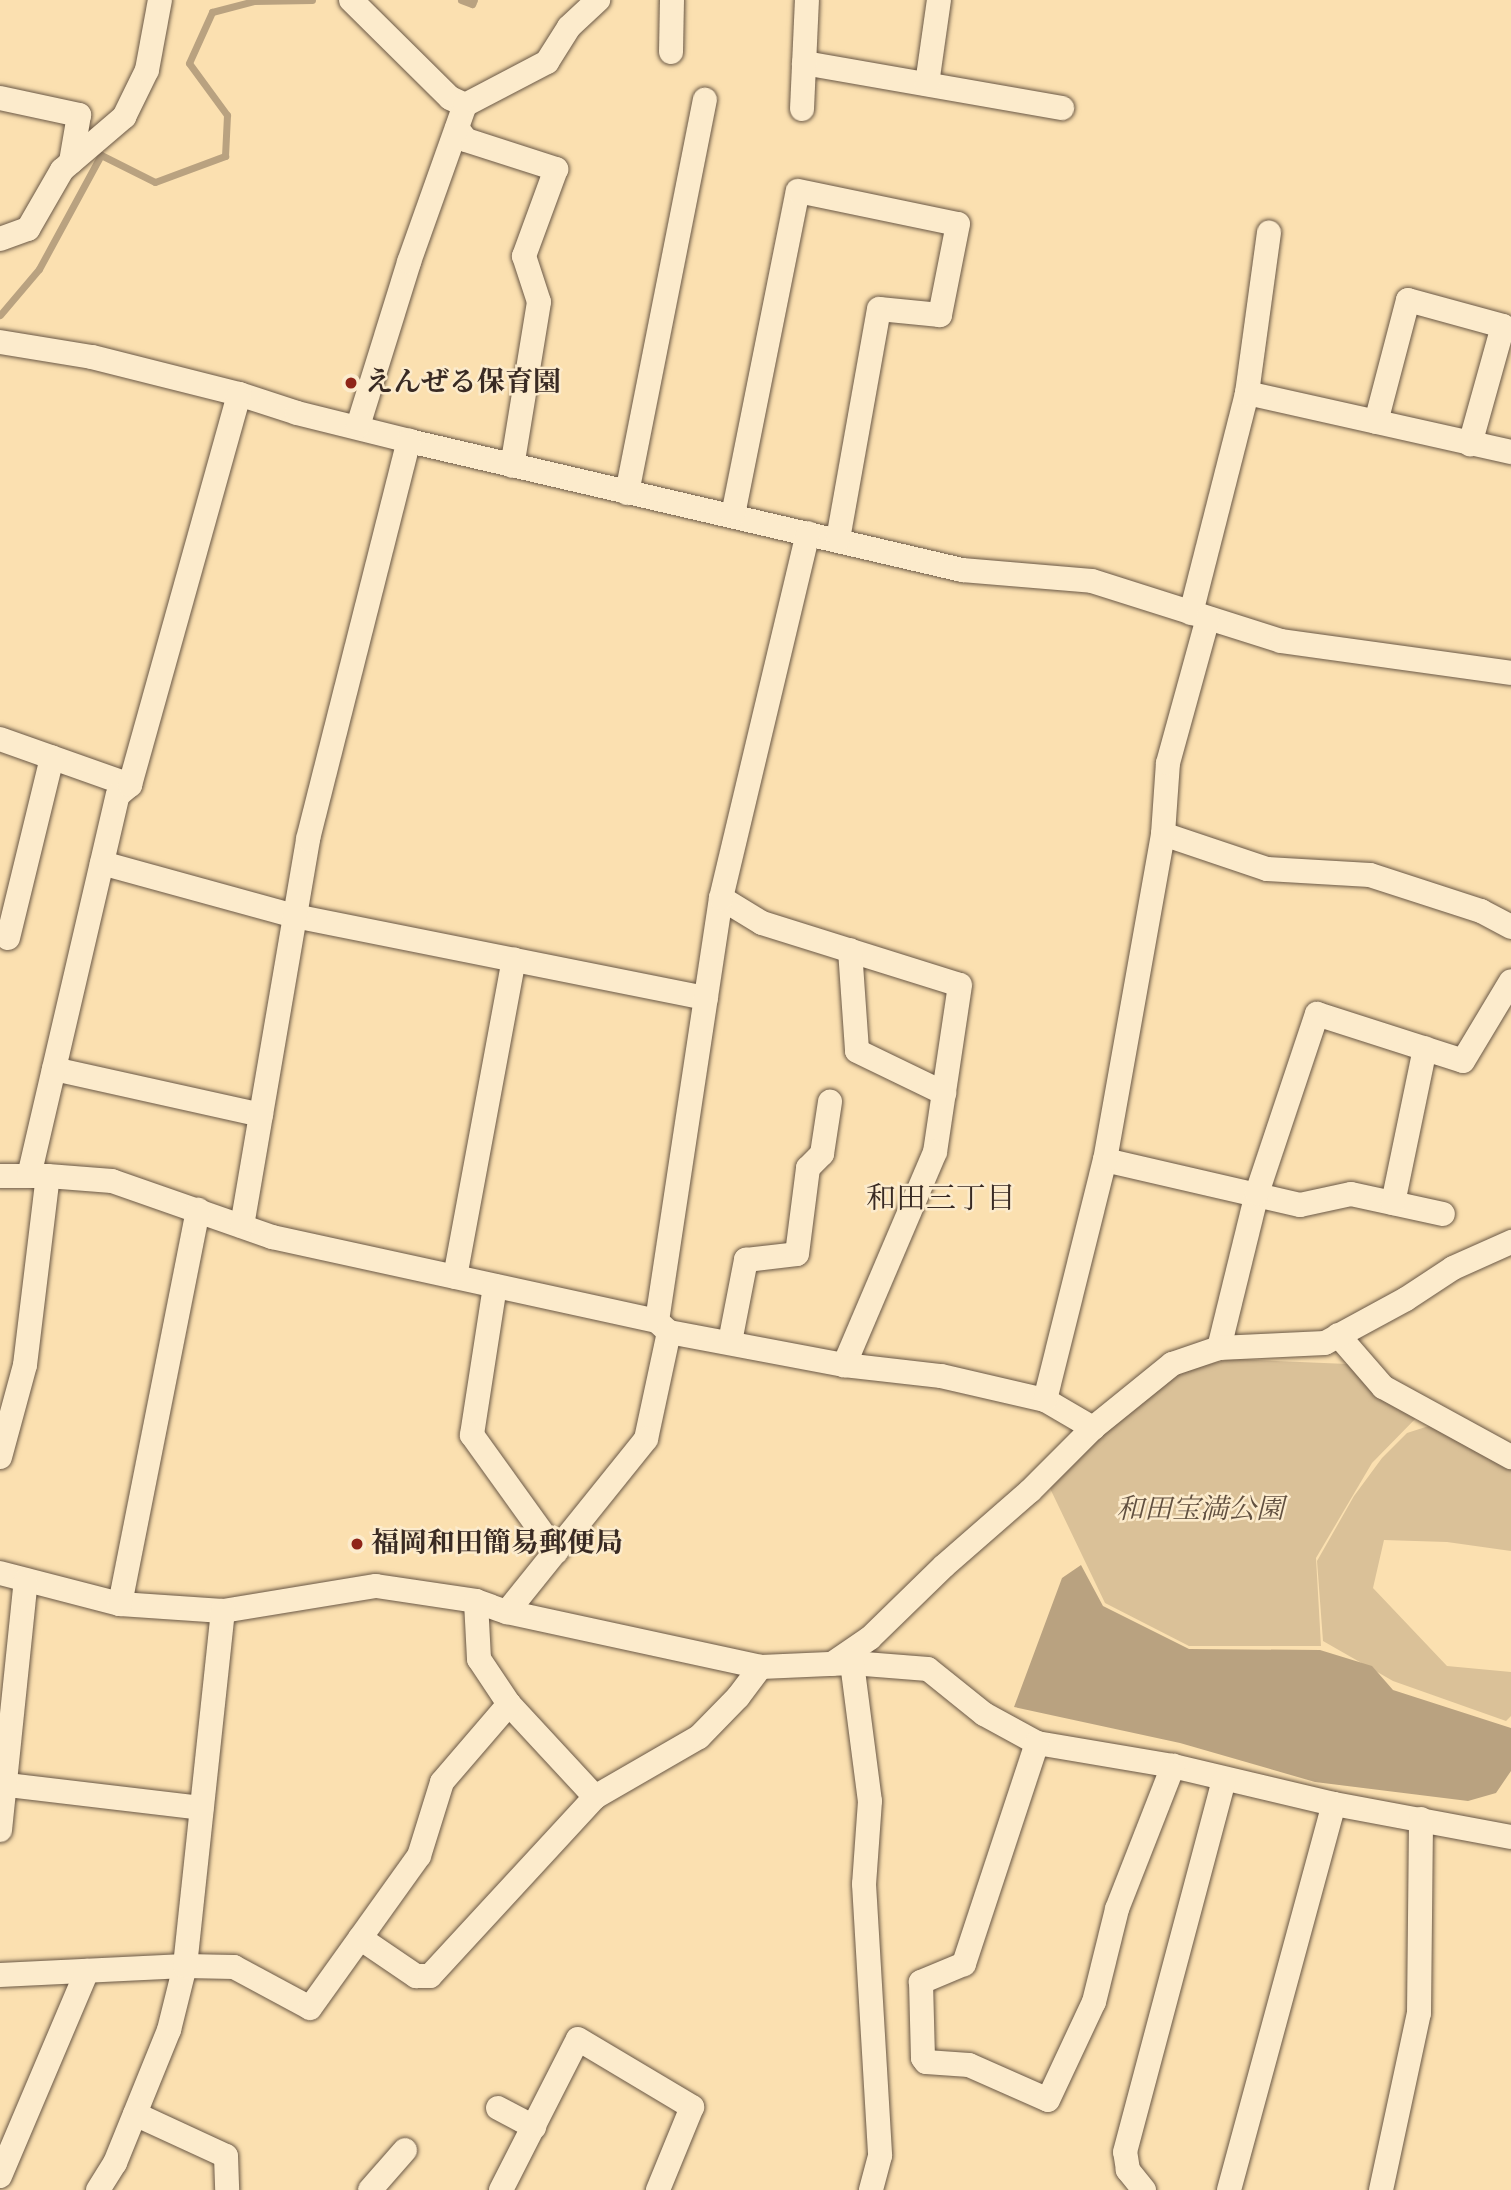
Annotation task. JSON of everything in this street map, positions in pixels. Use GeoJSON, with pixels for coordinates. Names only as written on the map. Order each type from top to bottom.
{"type":"FeatureCollection","features":[{"type":"Feature","properties":{"kind":"street"},"geometry":{"type":"LineString","coordinates":[[0,239],[28,229],[62,170],[124,117],[147,70],[160,0]]}},
{"type":"Feature","properties":{"kind":"street"},"geometry":{"type":"LineString","coordinates":[[351,0],[450,98],[465,105]]}},
{"type":"Feature","properties":{"kind":"street"},"geometry":{"type":"LineString","coordinates":[[358,426],[409,262],[465,105],[547,62],[569,27],[598,0]]}},
{"type":"Feature","properties":{"kind":"street"},"geometry":{"type":"LineString","coordinates":[[671,52],[672,0]]}},
{"type":"Feature","properties":{"kind":"street"},"geometry":{"type":"LineString","coordinates":[[802,108],[807,0]]}},
{"type":"Feature","properties":{"kind":"street"},"geometry":{"type":"LineString","coordinates":[[927,84],[939,0]]}},
{"type":"Feature","properties":{"kind":"street"},"geometry":{"type":"LineString","coordinates":[[804,62],[1062,107]]}},
{"type":"Feature","properties":{"kind":"street"},"geometry":{"type":"LineString","coordinates":[[0,98],[79,115],[71,162]]}},
{"type":"Feature","properties":{"kind":"street"},"geometry":{"type":"LineString","coordinates":[[627,493],[705,100]]}},
{"type":"Feature","properties":{"kind":"street"},"geometry":{"type":"LineString","coordinates":[[457,128],[466,140],[556,169],[524,256],[539,302],[512,466]]}},
{"type":"Feature","properties":{"kind":"street"},"geometry":{"type":"LineString","coordinates":[[733,515],[798,191],[958,224],[940,315],[879,309],[838,540]]}},
{"type":"Feature","properties":{"kind":"street"},"geometry":{"type":"LineString","coordinates":[[1045,1400],[1105,1160],[1163,834],[1168,763],[1247,393],[1269,232]]}},
{"type":"Feature","properties":{"kind":"street"},"geometry":{"type":"LineString","coordinates":[[1376,422],[1408,300],[1503,326],[1470,444]]}},
{"type":"Feature","properties":{"kind":"street"},"geometry":{"type":"LineString","coordinates":[[0,342],[92,358],[239,394],[297,413],[358,426],[409,441],[962,570],[1091,581],[1281,641],[1511,673]]}},
{"type":"Feature","properties":{"kind":"street"},"geometry":{"type":"LineString","coordinates":[[1247,393],[1511,452]]}},
{"type":"Feature","properties":{"kind":"street"},"geometry":{"type":"LineString","coordinates":[[0,1457],[25,1365],[38,1176],[54,1069],[118,795],[130,785],[239,394]]}},
{"type":"Feature","properties":{"kind":"street"},"geometry":{"type":"LineString","coordinates":[[242,1226],[308,839],[409,441]]}},
{"type":"Feature","properties":{"kind":"street"},"geometry":{"type":"LineString","coordinates":[[507,1612],[646,1439],[721,898],[808,533]]}},
{"type":"Feature","properties":{"kind":"street"},"geometry":{"type":"LineString","coordinates":[[0,739],[130,785]]}},
{"type":"Feature","properties":{"kind":"street"},"geometry":{"type":"LineString","coordinates":[[8,937],[52,757]]}},
{"type":"Feature","properties":{"kind":"street"},"geometry":{"type":"LineString","coordinates":[[1163,834],[1267,869],[1370,875],[1481,911],[1511,927]]}},
{"type":"Feature","properties":{"kind":"street"},"geometry":{"type":"LineString","coordinates":[[102,863],[295,916],[706,998]]}},
{"type":"Feature","properties":{"kind":"street"},"geometry":{"type":"LineString","coordinates":[[721,898],[762,923],[960,985],[935,1152],[844,1365]]}},
{"type":"Feature","properties":{"kind":"street"},"geometry":{"type":"LineString","coordinates":[[850,950],[857,1051],[944,1093]]}},
{"type":"Feature","properties":{"kind":"street"},"geometry":{"type":"LineString","coordinates":[[455,1277],[514,959]]}},
{"type":"Feature","properties":{"kind":"street"},"geometry":{"type":"LineString","coordinates":[[1219,1348],[1257,1193],[1317,1014],[1463,1061],[1511,981]]}},
{"type":"Feature","properties":{"kind":"street"},"geometry":{"type":"LineString","coordinates":[[1393,1203],[1425,1048]]}},
{"type":"Feature","properties":{"kind":"street"},"geometry":{"type":"LineString","coordinates":[[54,1069],[261,1115]]}},
{"type":"Feature","properties":{"kind":"street"},"geometry":{"type":"LineString","coordinates":[[730,1342],[746,1260],[797,1254],[808,1168],[822,1154],[830,1102]]}},
{"type":"Feature","properties":{"kind":"street"},"geometry":{"type":"LineString","coordinates":[[1105,1160],[1300,1205],[1351,1194],[1443,1214]]}},
{"type":"Feature","properties":{"kind":"street"},"geometry":{"type":"LineString","coordinates":[[0,1176],[112,1181],[272,1237],[730,1342],[844,1365],[941,1376],[1045,1400],[1093,1428]]}},
{"type":"Feature","properties":{"kind":"street"},"geometry":{"type":"LineString","coordinates":[[120,1604],[198,1210]]}},
{"type":"Feature","properties":{"kind":"street"},"geometry":{"type":"LineString","coordinates":[[842,1663],[944,1566],[1030,1492],[1093,1428],[1172,1364],[1219,1348],[1325,1343],[1406,1299],[1453,1268],[1511,1242]]}},
{"type":"Feature","properties":{"kind":"street"},"geometry":{"type":"LineString","coordinates":[[495,1286],[472,1434],[556,1552]]}},
{"type":"Feature","properties":{"kind":"street"},"geometry":{"type":"LineString","coordinates":[[1338,1335],[1383,1387],[1511,1457]]}},
{"type":"Feature","properties":{"kind":"street"},"geometry":{"type":"LineString","coordinates":[[0,1573],[120,1604],[223,1611],[376,1586],[476,1601],[507,1612],[761,1667],[842,1663],[928,1669],[984,1714],[1037,1743],[1173,1766],[1224,1781],[1511,1837]]}},
{"type":"Feature","properties":{"kind":"street"},"geometry":{"type":"LineString","coordinates":[[0,1830],[2,1785],[26,1580]]}},
{"type":"Feature","properties":{"kind":"street"},"geometry":{"type":"LineString","coordinates":[[476,1601],[479,1659],[509,1704],[595,1797]]}},
{"type":"Feature","properties":{"kind":"street"},"geometry":{"type":"LineString","coordinates":[[98,2190],[115,2164],[169,2030],[185,1966],[223,1611]]}},
{"type":"Feature","properties":{"kind":"street"},"geometry":{"type":"LineString","coordinates":[[842,1663],[870,1801],[864,1884],[880,2156],[871,2190]]}},
{"type":"Feature","properties":{"kind":"street"},"geometry":{"type":"LineString","coordinates":[[360,1938],[416,1976],[430,1976],[595,1797],[699,1737],[738,1697],[761,1667]]}},
{"type":"Feature","properties":{"kind":"street"},"geometry":{"type":"LineString","coordinates":[[0,1976],[185,1966],[234,1967],[310,2008],[419,1856],[442,1782],[509,1704]]}},
{"type":"Feature","properties":{"kind":"street"},"geometry":{"type":"LineString","coordinates":[[1037,1743],[964,1964],[921,1982],[923,2058],[931,2063],[969,2065],[1048,2100],[1094,2002],[1118,1909],[1173,1766]]}},
{"type":"Feature","properties":{"kind":"street"},"geometry":{"type":"LineString","coordinates":[[1144,2190],[1128,2170],[1125,2152],[1224,1781]]}},
{"type":"Feature","properties":{"kind":"street"},"geometry":{"type":"LineString","coordinates":[[2,1785],[202,1808]]}},
{"type":"Feature","properties":{"kind":"street"},"geometry":{"type":"LineString","coordinates":[[1229,2190],[1334,1804]]}},
{"type":"Feature","properties":{"kind":"street"},"geometry":{"type":"LineString","coordinates":[[1381,2190],[1419,2013],[1422,1819]]}},
{"type":"Feature","properties":{"kind":"street"},"geometry":{"type":"LineString","coordinates":[[0,2176],[87,1971]]}},
{"type":"Feature","properties":{"kind":"street"},"geometry":{"type":"LineString","coordinates":[[501,2190],[578,2039],[692,2107],[657,2190]]}},
{"type":"Feature","properties":{"kind":"street"},"geometry":{"type":"LineString","coordinates":[[498,2108],[534,2127]]}},
{"type":"Feature","properties":{"kind":"street"},"geometry":{"type":"LineString","coordinates":[[135,2114],[226,2156],[227,2190]]}},
{"type":"Feature","properties":{"kind":"street"},"geometry":{"type":"LineString","coordinates":[[370,2190],[405,2150]]}},
{"type":"Feature","properties":{"kind":"green space","name":"和田宝満公園"},"geometry":{"type":"Polygon","coordinates":[[[1232,1359],[1348,1364],[1421,1413],[1372,1463],[1316,1558],[1321,1646],[1189,1646],[1105,1603],[1046,1480],[1173,1372],[1232,1359]]]}},
{"type":"Feature","properties":{"kind":"green space"},"geometry":{"type":"Polygon","coordinates":[[[1438,1423],[1511,1467],[1511,1551],[1447,1542],[1384,1540],[1373,1588],[1447,1666],[1511,1672],[1511,1716],[1506,1721],[1393,1681],[1323,1641],[1317,1561],[1354,1496],[1382,1458],[1407,1433],[1438,1423]]]}},
{"type":"Feature","properties":{"kind":"shaded area"},"geometry":{"type":"Polygon","coordinates":[[[1081,1565],[1103,1606],[1189,1649],[1320,1650],[1372,1666],[1393,1690],[1511,1728],[1511,1771],[1496,1793],[1468,1801],[1315,1782],[1180,1743],[1014,1707],[1062,1578],[1081,1565]]]}},
{"type":"Feature","properties":{"kind":"waterway"},"geometry":{"type":"LineString","coordinates":[[0,315],[39,269],[101,155],[155,182],[225,156],[227,115],[189,63],[212,12],[254,1],[312,0]]}},
{"type":"Feature","properties":{"kind":"waterway"},"geometry":{"type":"LineString","coordinates":[[461,0],[472,4],[474,0]]}},
{"type":"Feature","properties":{"kind":"place","name":"えんぜる保育園"},"geometry":{"type":"Point","coordinates":[351,383]}},
{"type":"Feature","properties":{"kind":"place","name":"福岡和田簡易郵便局"},"geometry":{"type":"Point","coordinates":[357,1544]}},
{"type":"Feature","properties":{"kind":"district","name":"和田三丁目"},"geometry":{"type":"Point","coordinates":[941,1199]}}]}
